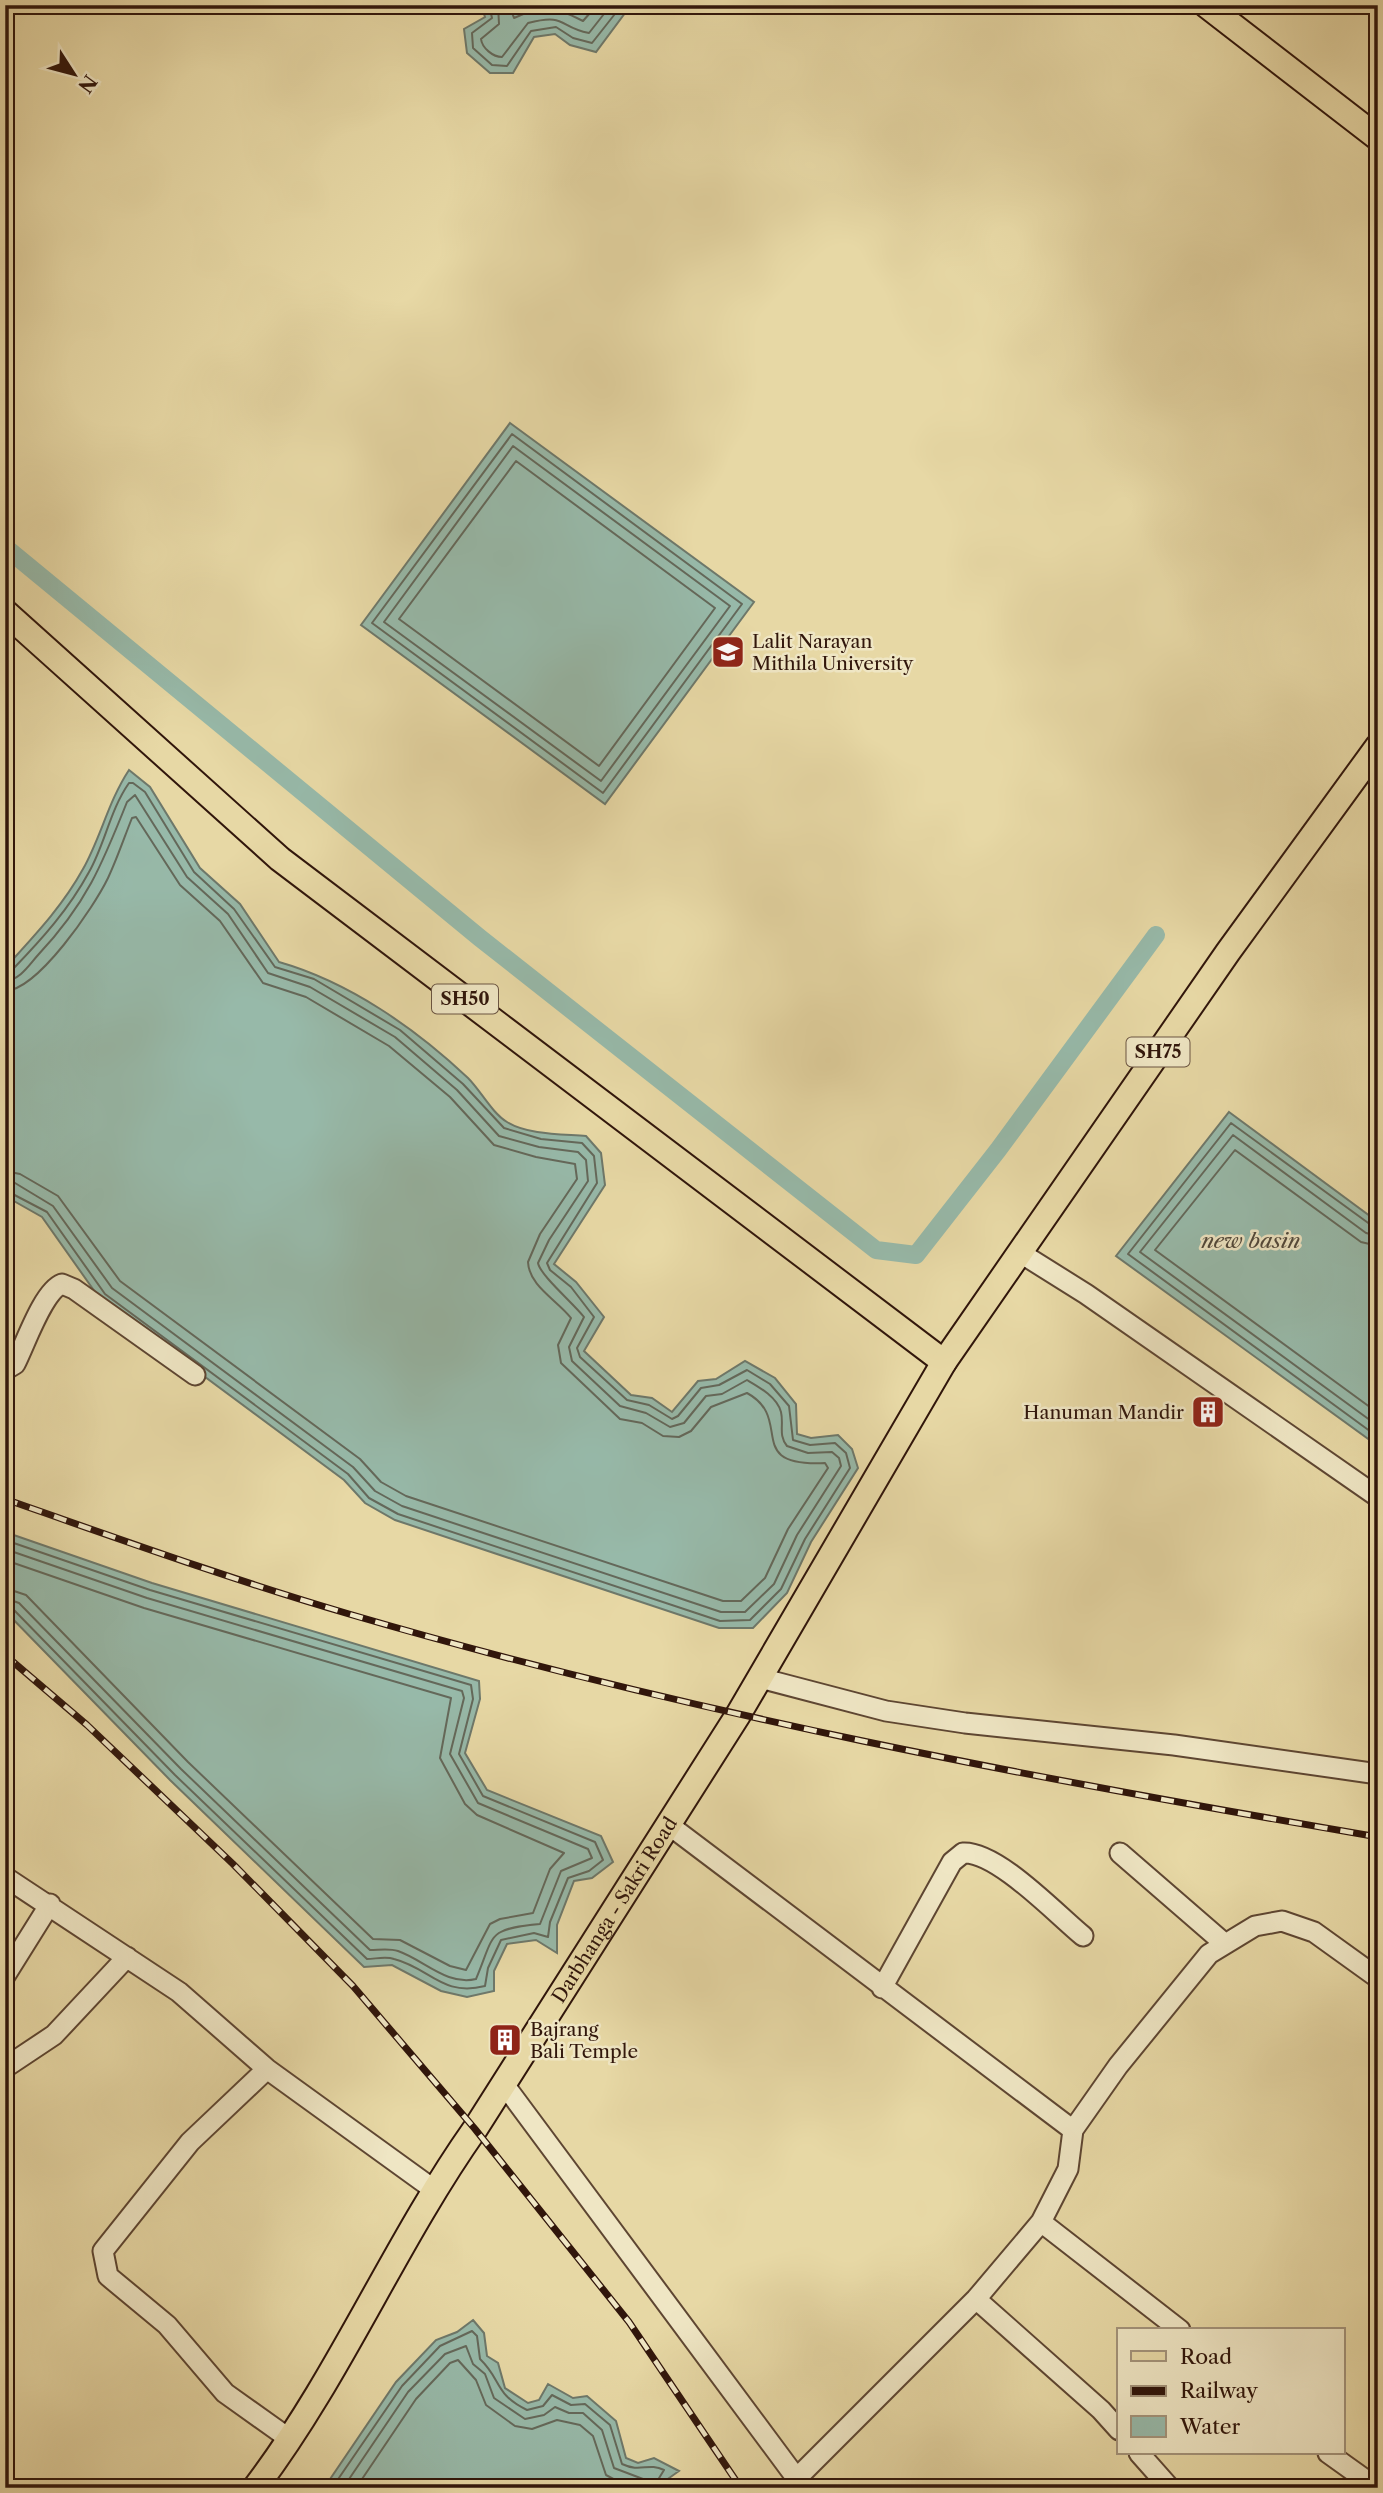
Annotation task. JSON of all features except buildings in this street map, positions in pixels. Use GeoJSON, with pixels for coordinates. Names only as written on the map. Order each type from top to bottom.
{"type":"FeatureCollection","features":[{"type":"Feature","properties":{"kind":"main road"},"geometry":{"type":"LineString","coordinates":[[1206,5],[1378,138]]}},
{"type":"Feature","properties":{"kind":"main road","name":"SH50"},"geometry":{"type":"LineString","coordinates":[[5,612],[280,859],[944,1362]]}},
{"type":"Feature","properties":{"kind":"main road","name":"SH75"},"geometry":{"type":"LineString","coordinates":[[944,1362],[1227,952],[1378,746]]}},
{"type":"Feature","properties":{"kind":"main road","name":"Darbhanga - Sakri Road"},"geometry":{"type":"LineString","coordinates":[[255,2488],[291,2440],[433,2189],[669,1825],[760,1678],[944,1362]]}},
{"type":"Feature","properties":{"kind":"street"},"geometry":{"type":"LineString","coordinates":[[1019,1252],[1086,1294],[1378,1497]]}},
{"type":"Feature","properties":{"kind":"street"},"geometry":{"type":"LineString","coordinates":[[5,1370],[15,1364],[44,1303],[53,1289],[62,1284],[74,1289],[195,1375]]}},
{"type":"Feature","properties":{"kind":"street"},"geometry":{"type":"LineString","coordinates":[[760,1678],[899,1713],[1174,1745],[1378,1774]]}},
{"type":"Feature","properties":{"kind":"street"},"geometry":{"type":"LineString","coordinates":[[669,1825],[1073,2130]]}},
{"type":"Feature","properties":{"kind":"street"},"geometry":{"type":"LineString","coordinates":[[882,1987],[952,1862],[963,1853],[978,1856],[1007,1873],[1083,1936]]}},
{"type":"Feature","properties":{"kind":"street"},"geometry":{"type":"LineString","coordinates":[[1120,1853],[1225,1944]]}},
{"type":"Feature","properties":{"kind":"street"},"geometry":{"type":"LineString","coordinates":[[5,1877],[50,1904],[178,1992],[267,2069],[433,2189]]}},
{"type":"Feature","properties":{"kind":"street"},"geometry":{"type":"LineString","coordinates":[[5,1976],[50,1904]]}},
{"type":"Feature","properties":{"kind":"street"},"geometry":{"type":"LineString","coordinates":[[503,2083],[801,2483],[976,2300],[1041,2222],[1068,2169],[1073,2130],[1118,2066],[1209,1954],[1268,1921],[1292,1923],[1314,1932],[1378,1978]]}},
{"type":"Feature","properties":{"kind":"street"},"geometry":{"type":"LineString","coordinates":[[6,2067],[54,2035],[127,1957]]}},
{"type":"Feature","properties":{"kind":"street"},"geometry":{"type":"LineString","coordinates":[[267,2069],[190,2142],[103,2251],[108,2276],[167,2325],[226,2393],[291,2440]]}},
{"type":"Feature","properties":{"kind":"street"},"geometry":{"type":"LineString","coordinates":[[1041,2222],[1177,2328]]}},
{"type":"Feature","properties":{"kind":"street"},"geometry":{"type":"LineString","coordinates":[[976,2300],[1101,2410],[1117,2428]]}},
{"type":"Feature","properties":{"kind":"street"},"geometry":{"type":"LineString","coordinates":[[1140,2454],[1170,2488]]}},
{"type":"Feature","properties":{"kind":"street"},"geometry":{"type":"LineString","coordinates":[[1329,2454],[1377,2488]]}},
{"type":"Feature","properties":{"kind":"water"},"geometry":{"type":"Polygon","coordinates":[[[481,5],[631,5],[596,52],[570,45],[555,34],[534,37],[513,73],[490,73],[467,53],[464,29],[485,17],[481,5]]]}},
{"type":"Feature","properties":{"kind":"water"},"geometry":{"type":"Polygon","coordinates":[[[510,423],[754,602],[605,804],[361,625],[510,423]]]}},
{"type":"Feature","properties":{"kind":"water"},"geometry":{"type":"Polygon","coordinates":[[[129,770],[150,787],[200,868],[240,904],[279,962],[356,994],[403,1025],[448,1059],[507,1122],[535,1132],[586,1136],[601,1153],[605,1185],[554,1264],[576,1282],[604,1317],[584,1351],[631,1395],[652,1398],[672,1412],[698,1381],[716,1379],[745,1361],[775,1378],[796,1404],[797,1434],[811,1438],[838,1435],[852,1449],[858,1468],[811,1542],[787,1593],[753,1628],[719,1628],[395,1520],[365,1503],[344,1480],[100,1299],[42,1217],[5,1196],[5,968],[47,921],[75,883],[89,857],[115,794],[129,770]]]}},
{"type":"Feature","properties":{"kind":"water","name":"new basin"},"geometry":{"type":"Polygon","coordinates":[[[1229,1112],[1378,1222],[1378,1446],[1116,1256],[1229,1112]]]}},
{"type":"Feature","properties":{"kind":"water"},"geometry":{"type":"Polygon","coordinates":[[[5,1532],[152,1583],[479,1681],[480,1699],[465,1753],[487,1790],[601,1836],[613,1862],[592,1878],[574,1881],[557,1925],[557,1953],[536,1940],[507,1944],[494,1971],[494,1991],[467,1997],[441,1991],[392,1965],[364,1967],[170,1780],[5,1611],[5,1532]]]}},
{"type":"Feature","properties":{"kind":"water"},"geometry":{"type":"Polygon","coordinates":[[[473,2320],[484,2333],[487,2356],[498,2363],[505,2388],[528,2403],[539,2400],[548,2384],[573,2398],[587,2396],[616,2421],[626,2458],[638,2463],[654,2458],[679,2471],[655,2488],[324,2488],[396,2382],[436,2340],[457,2332],[473,2320]]]}},
{"type":"Feature","properties":{"kind":"waterway"},"geometry":{"type":"LineString","coordinates":[[5,547],[480,938],[876,1250],[916,1255],[998,1150],[1156,935]]}},
{"type":"Feature","properties":{"kind":"railway"},"geometry":{"type":"LineString","coordinates":[[5,1499],[306,1601],[476,1650],[604,1682],[732,1713],[989,1767],[1378,1837]]}},
{"type":"Feature","properties":{"kind":"railway"},"geometry":{"type":"LineString","coordinates":[[5,1655],[87,1725],[233,1864],[353,1986],[475,2129],[629,2322],[741,2488]]}},
{"type":"Feature","properties":{"kind":"place","name":"Lalit Narayan Mithila University"},"geometry":{"type":"Point","coordinates":[728,652]}},
{"type":"Feature","properties":{"kind":"place","name":"Hanuman Mandir"},"geometry":{"type":"Point","coordinates":[1208,1412]}},
{"type":"Feature","properties":{"kind":"place","name":"Bajrang Bali Temple"},"geometry":{"type":"Point","coordinates":[505,2040]}}]}
